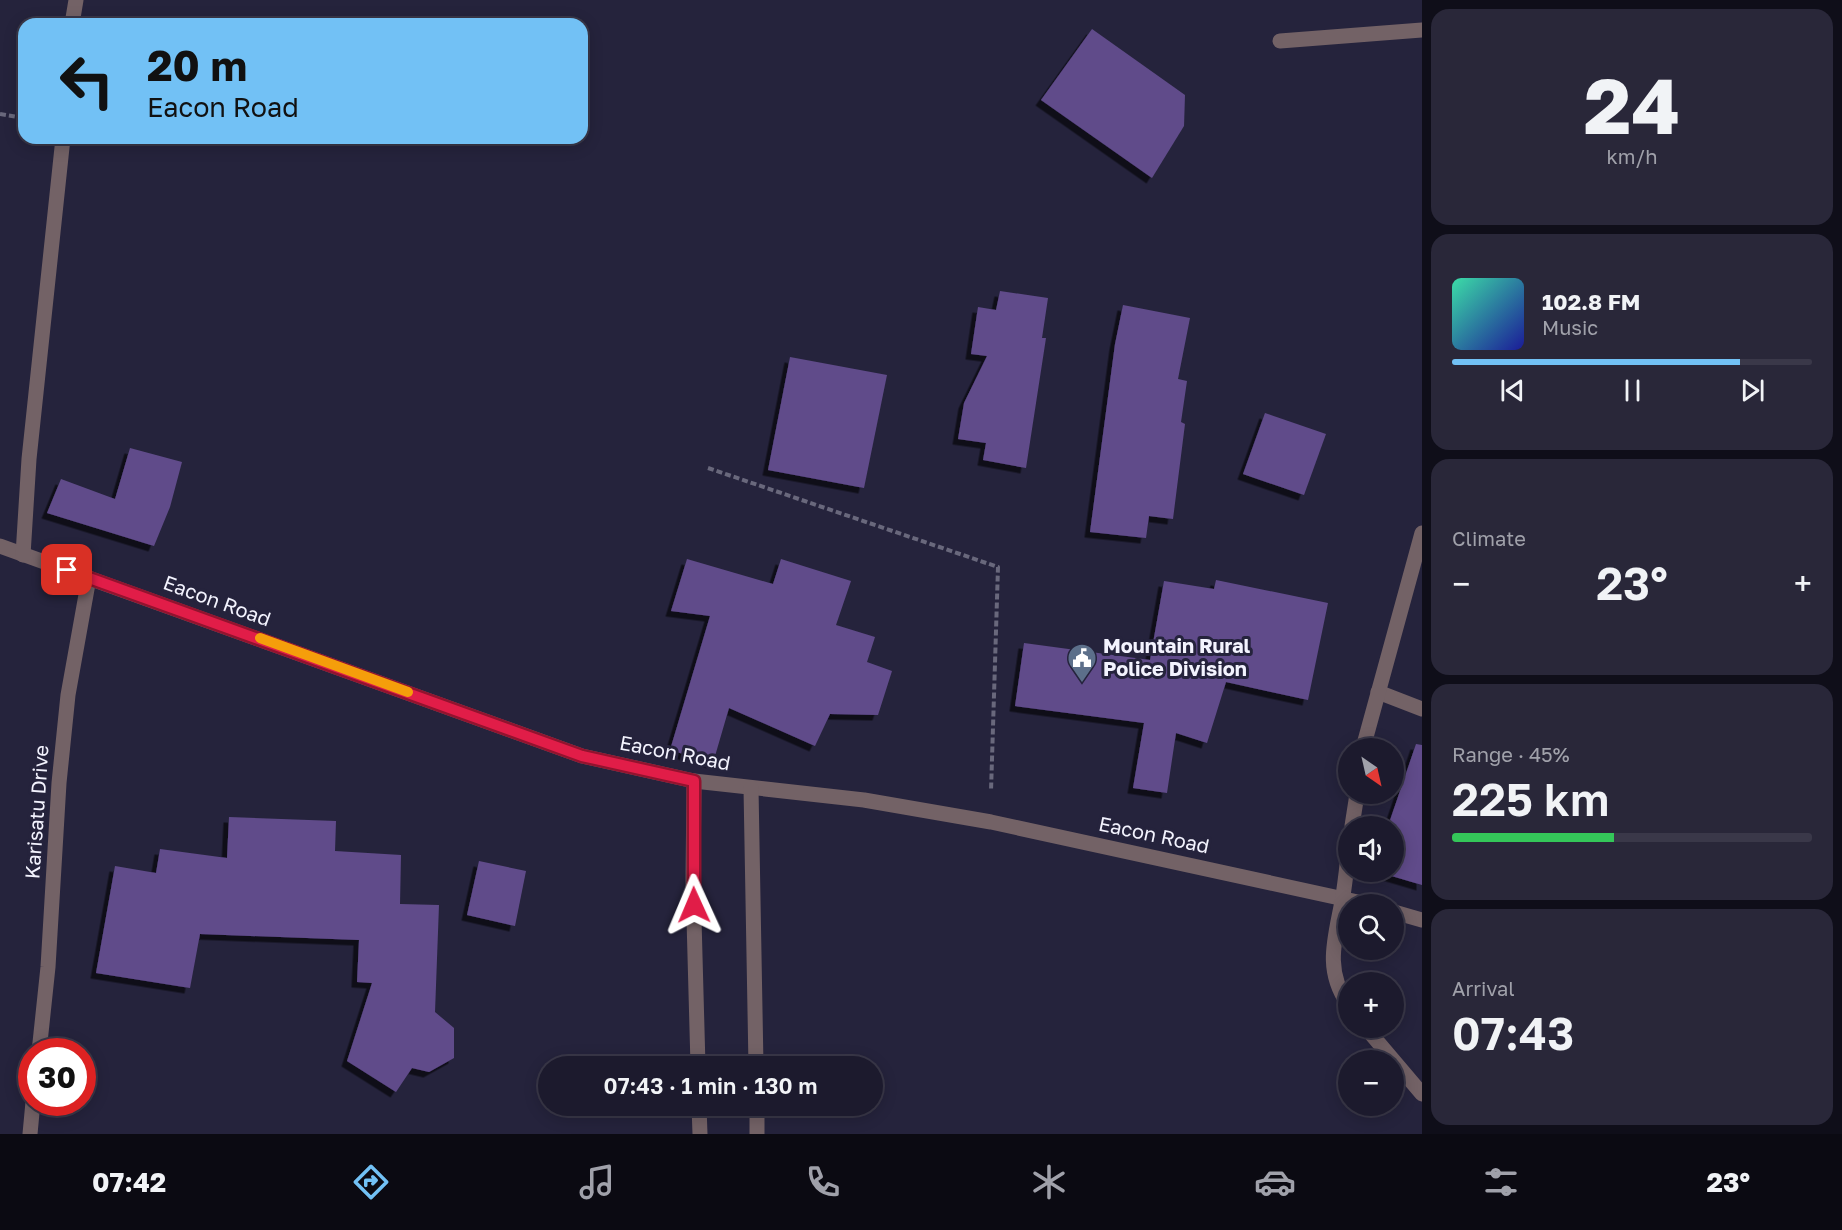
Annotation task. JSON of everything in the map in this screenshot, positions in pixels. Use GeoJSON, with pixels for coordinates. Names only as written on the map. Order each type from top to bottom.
{"type":"FeatureCollection","features":[{"type":"Feature","properties":{"kind":"street"},"geometry":{"type":"LineString","coordinates":[[73,18],[76,0]]}},
{"type":"Feature","properties":{"kind":"street"},"geometry":{"type":"LineString","coordinates":[[1280,41],[1422,30]]}},
{"type":"Feature","properties":{"kind":"street"},"geometry":{"type":"LineString","coordinates":[[23,555],[29,459],[62,144]]}},
{"type":"Feature","properties":{"kind":"street"},"geometry":{"type":"LineString","coordinates":[[1366,738],[1422,533]]}},
{"type":"Feature","properties":{"kind":"street","name":"Eacon Road"},"geometry":{"type":"LineString","coordinates":[[0,546],[582,756],[694,781],[864,800],[991,822],[1338,897]]}},
{"type":"Feature","properties":{"kind":"street","name":"Karisatu Drive"},"geometry":{"type":"LineString","coordinates":[[40,1038],[48,967],[59,783],[68,695],[89,578]]}},
{"type":"Feature","properties":{"kind":"street"},"geometry":{"type":"LineString","coordinates":[[1378,692],[1422,709]]}},
{"type":"Feature","properties":{"kind":"street"},"geometry":{"type":"LineString","coordinates":[[694,781],[693,882],[698,1056]]}},
{"type":"Feature","properties":{"kind":"street"},"geometry":{"type":"LineString","coordinates":[[751,788],[756,1056]]}},
{"type":"Feature","properties":{"kind":"street"},"geometry":{"type":"LineString","coordinates":[[1404,915],[1422,920]]}},
{"type":"Feature","properties":{"kind":"street"},"geometry":{"type":"LineString","coordinates":[[1338,916],[1334,935],[1333,968],[1338,985]]}},
{"type":"Feature","properties":{"kind":"street"},"geometry":{"type":"LineString","coordinates":[[1374,1038],[1422,1094]]}},
{"type":"Feature","properties":{"kind":"street"},"geometry":{"type":"LineString","coordinates":[[30,1134],[32,1116]]}},
{"type":"Feature","properties":{"kind":"street"},"geometry":{"type":"LineString","coordinates":[[699,1116],[700,1134]]}},
{"type":"Feature","properties":{"kind":"street"},"geometry":{"type":"LineString","coordinates":[[757,1116],[757,1134]]}},
{"type":"Feature","properties":{"kind":"path"},"geometry":{"type":"LineString","coordinates":[[0,114],[18,117]]}},
{"type":"Feature","properties":{"kind":"path"},"geometry":{"type":"LineString","coordinates":[[708,468],[998,567],[991,822]]}},
{"type":"Feature","properties":{"kind":"building"},"geometry":{"type":"Polygon","coordinates":[[[1092,29],[1185,95],[1184,126],[1152,178],[1041,100],[1092,29]]]}},
{"type":"Feature","properties":{"kind":"building"},"geometry":{"type":"Polygon","coordinates":[[[1000,291],[1048,298],[1042,338],[1046,338],[1026,468],[983,460],[986,443],[958,439],[964,403],[987,356],[971,354],[978,307],[996,310],[1000,291]]]}},
{"type":"Feature","properties":{"kind":"building"},"geometry":{"type":"Polygon","coordinates":[[[1123,305],[1190,318],[1178,379],[1187,381],[1181,422],[1185,424],[1173,519],[1149,516],[1146,538],[1090,532],[1115,344],[1123,305]]]}},
{"type":"Feature","properties":{"kind":"building"},"geometry":{"type":"Polygon","coordinates":[[[790,357],[887,375],[864,488],[768,470],[790,357]]]}},
{"type":"Feature","properties":{"kind":"building"},"geometry":{"type":"Polygon","coordinates":[[[1265,413],[1326,434],[1304,495],[1243,474],[1265,413]]]}},
{"type":"Feature","properties":{"kind":"building"},"geometry":{"type":"Polygon","coordinates":[[[130,448],[182,462],[170,507],[154,546],[47,513],[61,479],[115,499],[130,448]]]}},
{"type":"Feature","properties":{"kind":"building"},"geometry":{"type":"Polygon","coordinates":[[[687,559],[773,584],[781,559],[851,581],[836,625],[875,637],[867,662],[892,671],[878,715],[830,714],[815,746],[729,708],[713,763],[670,750],[710,616],[671,611],[687,559]]]}},
{"type":"Feature","properties":{"kind":"building"},"geometry":{"type":"Polygon","coordinates":[[[1216,580],[1328,603],[1308,700],[1226,682],[1207,743],[1176,733],[1167,793],[1133,788],[1144,723],[1015,706],[1024,643],[1150,660],[1164,581],[1214,589],[1216,580]]]}},
{"type":"Feature","properties":{"kind":"building"},"geometry":{"type":"Polygon","coordinates":[[[1416,744],[1422,745],[1422,885],[1404,880],[1404,816],[1391,816],[1396,804],[1404,804],[1404,779],[1416,744]]]}},
{"type":"Feature","properties":{"kind":"building"},"geometry":{"type":"Polygon","coordinates":[[[229,817],[336,821],[335,851],[401,855],[400,904],[439,905],[435,1012],[454,1028],[454,1058],[429,1072],[412,1068],[396,1092],[347,1061],[372,983],[357,982],[359,940],[200,934],[190,988],[96,973],[115,866],[156,873],[160,849],[227,858],[229,817]]]}},
{"type":"Feature","properties":{"kind":"building"},"geometry":{"type":"Polygon","coordinates":[[[479,861],[526,871],[515,926],[467,915],[479,861]]]}},
{"type":"Feature","properties":{"kind":"slow traffic"},"geometry":{"type":"LineString","coordinates":[[260,638],[408,692]]}},
{"type":"Feature","properties":{"kind":"place","name":"Mountain Rural Police Division"},"geometry":{"type":"Point","coordinates":[1082,684]}},
{"type":"Feature","properties":{"kind":"route"},"geometry":{"type":"LineString","coordinates":[[67,570],[582,756],[694,781],[694,905]]}}]}
